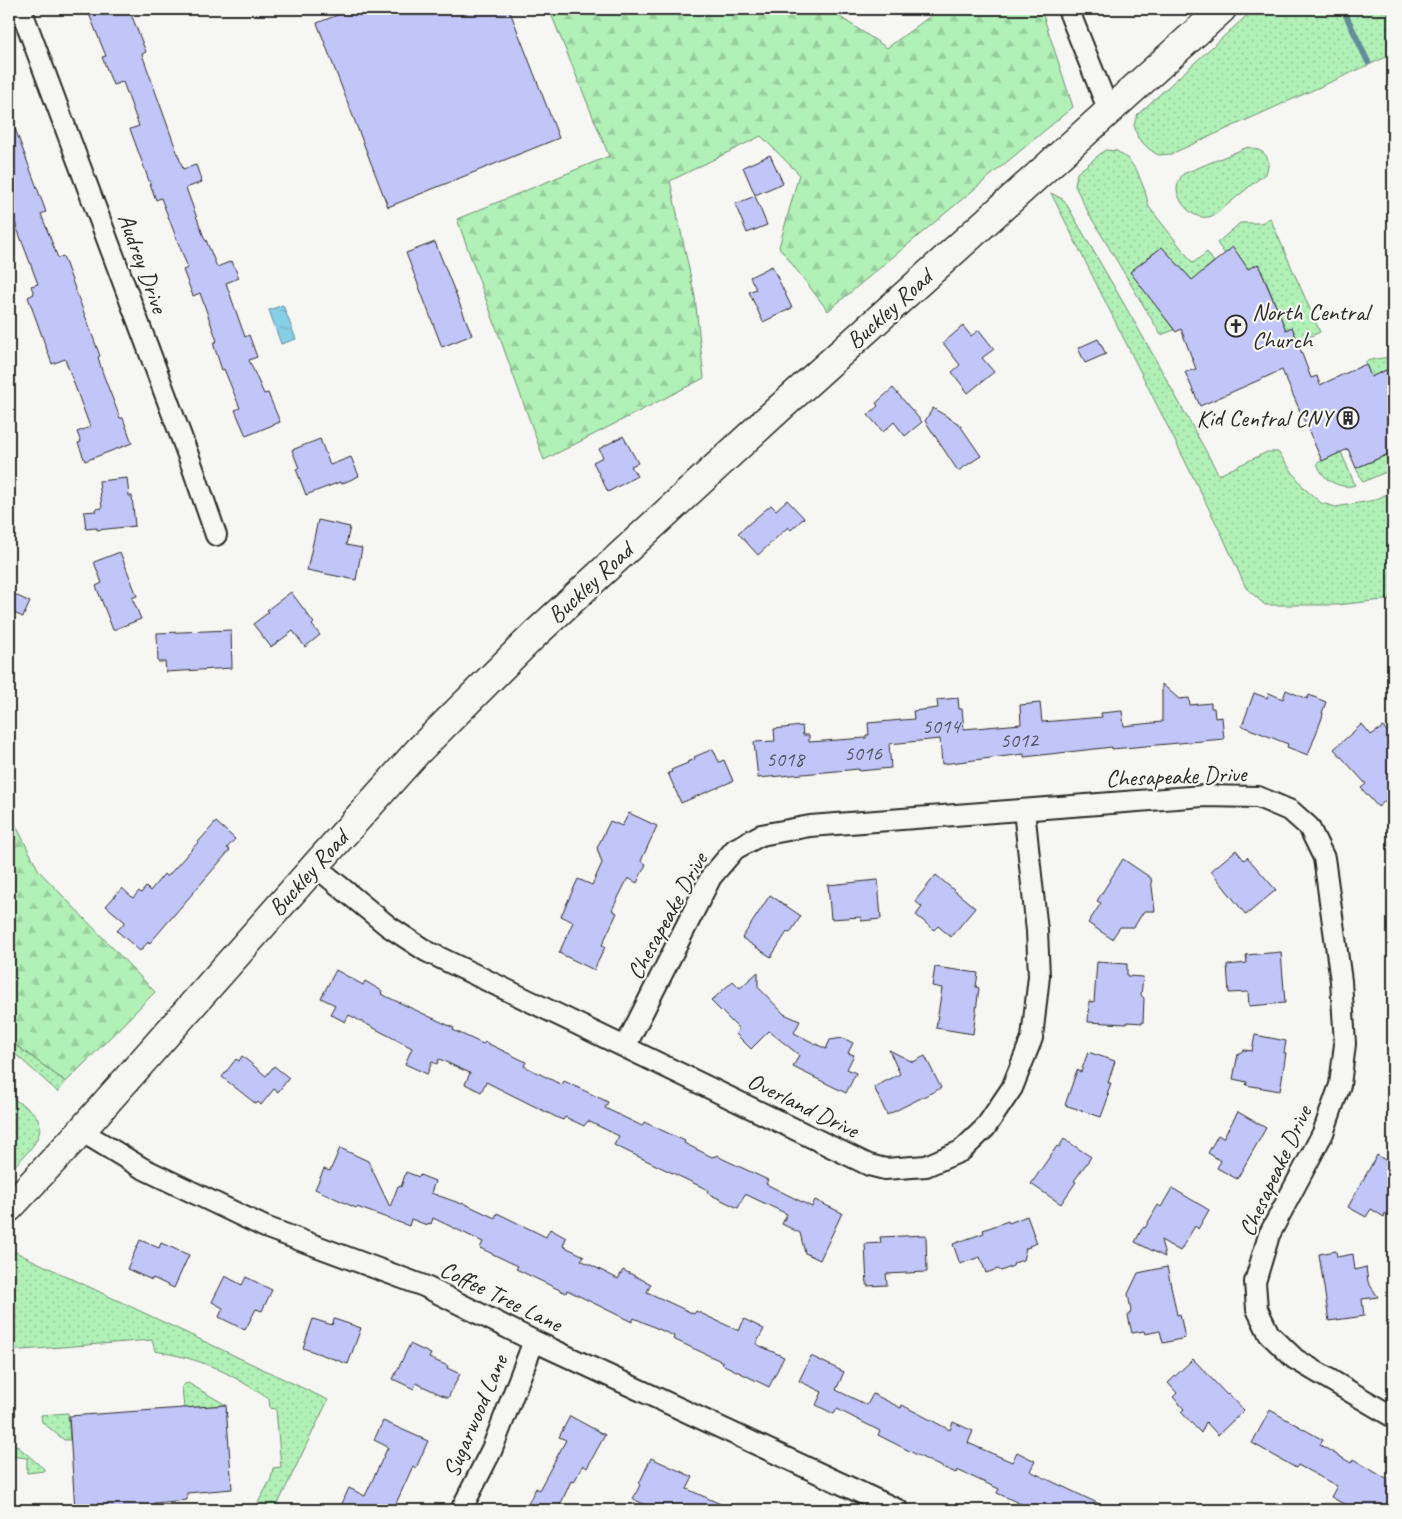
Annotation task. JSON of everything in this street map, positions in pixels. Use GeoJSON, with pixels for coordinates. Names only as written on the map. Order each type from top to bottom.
{"type":"FeatureCollection","features":[{"type":"Feature","properties":{"kind":"street","name":"Audrey Drive"},"geometry":{"type":"LineString","coordinates":[[21,9],[184,444],[216,535]]}},
{"type":"Feature","properties":{"kind":"street"},"geometry":{"type":"LineString","coordinates":[[1068,9],[1109,111]]}},
{"type":"Feature","properties":{"kind":"street","name":"Buckley Road"},"geometry":{"type":"LineString","coordinates":[[9,1208],[81,1131],[418,752],[533,636],[771,416],[1222,9]]}},
{"type":"Feature","properties":{"kind":"street","name":"Chesapeake Drive"},"geometry":{"type":"LineString","coordinates":[[626,1047],[711,877],[735,849],[761,835],[810,826],[1203,796],[1258,797],[1291,811],[1309,827],[1324,858],[1342,981],[1345,1044],[1340,1085],[1323,1133],[1269,1235],[1255,1282],[1256,1304],[1269,1334],[1294,1359],[1393,1417]]}},
{"type":"Feature","properties":{"kind":"street","name":"Overland Drive"},"geometry":{"type":"LineString","coordinates":[[315,866],[388,926],[426,951],[869,1165],[885,1169],[926,1166],[961,1151],[984,1128],[1012,1088],[1032,1038],[1039,976],[1037,931],[1024,810]]}},
{"type":"Feature","properties":{"kind":"street","name":"Coffee Tree Lane"},"geometry":{"type":"LineString","coordinates":[[81,1131],[142,1168],[265,1226],[424,1286],[534,1341],[898,1510]]}},
{"type":"Feature","properties":{"kind":"street","name":"Sugarwood Lane"},"geometry":{"type":"LineString","coordinates":[[461,1510],[492,1449],[534,1341]]}},
{"type":"Feature","properties":{"kind":"green space"},"geometry":{"type":"Polygon","coordinates":[[[549,9],[828,9],[887,48],[940,9],[1041,9],[1073,107],[828,311],[779,247],[799,174],[761,136],[670,181],[695,297],[704,378],[544,460],[457,219],[609,156],[549,9]]]}},
{"type":"Feature","properties":{"kind":"green space"},"geometry":{"type":"Polygon","coordinates":[[[1254,9],[1393,9],[1393,54],[1171,154],[1158,155],[1149,149],[1138,138],[1134,125],[1137,115],[1254,9]]]}},
{"type":"Feature","properties":{"kind":"green space"},"geometry":{"type":"Polygon","coordinates":[[[1248,147],[1258,150],[1265,155],[1268,162],[1266,173],[1216,214],[1202,217],[1187,209],[1180,199],[1177,188],[1183,174],[1248,147]]]}},
{"type":"Feature","properties":{"kind":"green space"},"geometry":{"type":"Polygon","coordinates":[[[1105,150],[1117,151],[1128,159],[1137,171],[1149,207],[1193,263],[1207,252],[1214,262],[1205,269],[1207,273],[1194,282],[1162,247],[1131,271],[1174,330],[1161,335],[1089,214],[1075,186],[1077,173],[1105,150]]]}},
{"type":"Feature","properties":{"kind":"green space"},"geometry":{"type":"Polygon","coordinates":[[[1051,193],[1064,200],[1147,344],[1219,475],[1267,452],[1278,452],[1304,488],[1321,503],[1336,507],[1375,500],[1393,491],[1393,599],[1336,605],[1265,605],[1246,588],[1222,535],[1051,193]]]}},
{"type":"Feature","properties":{"kind":"green space"},"geometry":{"type":"Polygon","coordinates":[[[1270,218],[1320,332],[1298,342],[1292,327],[1286,330],[1259,264],[1248,269],[1233,247],[1225,254],[1217,243],[1240,223],[1261,223],[1270,218]]]}},
{"type":"Feature","properties":{"kind":"green space"},"geometry":{"type":"Polygon","coordinates":[[[1393,356],[1393,387],[1386,370],[1371,377],[1365,362],[1393,356]]]}},
{"type":"Feature","properties":{"kind":"green space"},"geometry":{"type":"Polygon","coordinates":[[[1341,452],[1355,485],[1343,486],[1331,482],[1317,463],[1341,452]]]}},
{"type":"Feature","properties":{"kind":"green space"},"geometry":{"type":"Polygon","coordinates":[[[1392,453],[1393,469],[1363,482],[1356,468],[1392,453]]]}},
{"type":"Feature","properties":{"kind":"green space"},"geometry":{"type":"Polygon","coordinates":[[[9,812],[39,871],[155,992],[66,1082],[9,1040],[9,812]]]}},
{"type":"Feature","properties":{"kind":"green space"},"geometry":{"type":"Polygon","coordinates":[[[9,1040],[66,1082],[58,1092],[9,1050],[9,1040]]]}},
{"type":"Feature","properties":{"kind":"green space"},"geometry":{"type":"Polygon","coordinates":[[[9,1097],[29,1109],[37,1117],[40,1125],[39,1134],[35,1142],[9,1172],[9,1097]]]}},
{"type":"Feature","properties":{"kind":"green space"},"geometry":{"type":"Polygon","coordinates":[[[9,1249],[328,1400],[275,1510],[254,1510],[271,1479],[273,1468],[281,1467],[276,1409],[270,1408],[269,1399],[243,1382],[207,1364],[155,1351],[152,1340],[9,1351],[9,1249]]]}},
{"type":"Feature","properties":{"kind":"green space"},"geometry":{"type":"Polygon","coordinates":[[[188,1383],[226,1405],[184,1408],[182,1387],[188,1383]]]}},
{"type":"Feature","properties":{"kind":"green space"},"geometry":{"type":"Polygon","coordinates":[[[68,1413],[70,1440],[64,1440],[42,1422],[41,1415],[68,1413]]]}},
{"type":"Feature","properties":{"kind":"green space"},"geometry":{"type":"Polygon","coordinates":[[[9,1439],[44,1471],[27,1473],[27,1458],[9,1456],[9,1439]]]}},
{"type":"Feature","properties":{"kind":"water"},"geometry":{"type":"Polygon","coordinates":[[[283,305],[296,339],[281,344],[269,310],[283,305]]]}},
{"type":"Feature","properties":{"kind":"building"},"geometry":{"type":"Polygon","coordinates":[[[87,9],[129,9],[146,52],[142,54],[183,169],[196,165],[202,182],[186,188],[205,240],[217,267],[232,261],[239,278],[226,283],[245,337],[249,335],[257,357],[249,360],[264,394],[268,393],[280,422],[246,436],[235,410],[240,408],[224,369],[222,370],[213,343],[217,341],[200,293],[193,296],[183,270],[188,268],[161,198],[156,200],[130,129],[139,126],[123,82],[113,85],[102,57],[106,56],[87,9]]]}},
{"type":"Feature","properties":{"kind":"building"},"geometry":{"type":"Polygon","coordinates":[[[353,9],[509,9],[559,138],[388,207],[317,23],[353,9]]]}},
{"type":"Feature","properties":{"kind":"building"},"geometry":{"type":"Polygon","coordinates":[[[10,115],[46,212],[41,214],[58,258],[63,256],[100,356],[98,357],[103,374],[132,443],[85,461],[78,443],[81,442],[77,432],[90,427],[65,359],[52,364],[28,297],[34,294],[31,286],[38,284],[9,207],[10,115]]]}},
{"type":"Feature","properties":{"kind":"building"},"geometry":{"type":"Polygon","coordinates":[[[770,155],[783,183],[755,195],[743,167],[770,155]]]}},
{"type":"Feature","properties":{"kind":"building"},"geometry":{"type":"Polygon","coordinates":[[[755,196],[767,225],[747,233],[735,204],[755,196]]]}},
{"type":"Feature","properties":{"kind":"building"},"geometry":{"type":"Polygon","coordinates":[[[435,242],[472,335],[442,347],[406,253],[435,242]]]}},
{"type":"Feature","properties":{"kind":"building","name":"North Central Church"},"geometry":{"type":"Polygon","coordinates":[[[1162,247],[1192,280],[1233,247],[1248,269],[1258,264],[1286,330],[1292,327],[1311,378],[1317,376],[1320,385],[1366,364],[1371,377],[1386,370],[1393,387],[1393,452],[1356,468],[1348,449],[1322,461],[1282,370],[1200,406],[1185,372],[1196,369],[1181,329],[1176,332],[1130,272],[1162,247]]]}},
{"type":"Feature","properties":{"kind":"building"},"geometry":{"type":"Polygon","coordinates":[[[772,266],[792,308],[763,322],[749,292],[756,289],[750,277],[772,266]]]}},
{"type":"Feature","properties":{"kind":"building"},"geometry":{"type":"Polygon","coordinates":[[[963,326],[971,336],[979,330],[994,349],[982,358],[994,372],[968,393],[952,372],[960,365],[943,343],[963,326]]]}},
{"type":"Feature","properties":{"kind":"building"},"geometry":{"type":"Polygon","coordinates":[[[1098,339],[1106,354],[1085,363],[1078,348],[1098,339]]]}},
{"type":"Feature","properties":{"kind":"building"},"geometry":{"type":"Polygon","coordinates":[[[893,388],[922,422],[905,436],[894,422],[883,432],[868,415],[878,406],[876,403],[893,388]]]}},
{"type":"Feature","properties":{"kind":"building"},"geometry":{"type":"Polygon","coordinates":[[[933,408],[959,424],[981,456],[958,471],[925,421],[933,408]]]}},
{"type":"Feature","properties":{"kind":"building"},"geometry":{"type":"Polygon","coordinates":[[[623,436],[638,463],[631,466],[637,476],[608,492],[593,462],[603,457],[599,449],[623,436]]]}},
{"type":"Feature","properties":{"kind":"building"},"geometry":{"type":"Polygon","coordinates":[[[320,439],[330,465],[351,457],[359,476],[306,495],[296,469],[299,468],[292,450],[320,439]]]}},
{"type":"Feature","properties":{"kind":"building"},"geometry":{"type":"Polygon","coordinates":[[[127,478],[129,496],[132,496],[135,526],[97,530],[97,528],[86,529],[84,512],[96,511],[95,509],[102,508],[99,481],[127,478]]]}},
{"type":"Feature","properties":{"kind":"building"},"geometry":{"type":"Polygon","coordinates":[[[787,500],[804,518],[791,530],[788,527],[758,555],[738,533],[771,505],[776,510],[787,500]]]}},
{"type":"Feature","properties":{"kind":"building"},"geometry":{"type":"Polygon","coordinates":[[[318,520],[350,527],[346,545],[362,548],[356,580],[307,570],[318,520]]]}},
{"type":"Feature","properties":{"kind":"building"},"geometry":{"type":"Polygon","coordinates":[[[120,552],[137,596],[132,598],[141,619],[113,630],[96,586],[102,583],[94,562],[120,552]]]}},
{"type":"Feature","properties":{"kind":"building"},"geometry":{"type":"Polygon","coordinates":[[[9,592],[30,602],[23,617],[9,611],[9,592]]]}},
{"type":"Feature","properties":{"kind":"building"},"geometry":{"type":"Polygon","coordinates":[[[291,592],[314,623],[312,625],[320,635],[305,647],[293,631],[271,647],[253,624],[269,612],[267,610],[291,592]]]}},
{"type":"Feature","properties":{"kind":"building"},"geometry":{"type":"Polygon","coordinates":[[[231,630],[232,668],[166,672],[165,662],[158,662],[157,633],[231,630]]]}},
{"type":"Feature","properties":{"kind":"building"},"geometry":{"type":"Polygon","coordinates":[[[1162,684],[1179,699],[1189,698],[1190,705],[1211,703],[1211,708],[1214,708],[1215,718],[1222,717],[1224,739],[1112,749],[1112,747],[1024,757],[1024,754],[942,764],[940,739],[889,744],[891,768],[758,778],[754,742],[775,741],[774,729],[802,726],[803,735],[809,735],[809,742],[866,738],[866,735],[869,735],[868,723],[914,719],[913,711],[938,708],[937,700],[958,698],[959,709],[962,709],[964,729],[1021,724],[1020,705],[1040,703],[1042,722],[1102,717],[1101,713],[1122,711],[1124,726],[1162,722],[1162,684]]]}},
{"type":"Feature","properties":{"kind":"building"},"geometry":{"type":"Polygon","coordinates":[[[1286,690],[1307,699],[1309,695],[1326,702],[1308,755],[1287,747],[1288,744],[1242,726],[1254,693],[1267,698],[1269,693],[1283,699],[1286,690]]]}},
{"type":"Feature","properties":{"kind":"building"},"geometry":{"type":"Polygon","coordinates":[[[1362,724],[1371,735],[1383,727],[1393,738],[1393,794],[1378,807],[1361,788],[1366,784],[1334,749],[1362,724]]]}},
{"type":"Feature","properties":{"kind":"building"},"geometry":{"type":"Polygon","coordinates":[[[713,749],[719,762],[724,760],[733,781],[681,803],[668,773],[695,759],[694,757],[713,749]]]}},
{"type":"Feature","properties":{"kind":"building"},"geometry":{"type":"Polygon","coordinates":[[[629,813],[657,826],[641,861],[646,864],[637,883],[628,878],[612,910],[617,913],[602,945],[605,947],[594,970],[559,953],[573,922],[561,916],[578,879],[592,885],[602,863],[597,848],[610,821],[622,826],[629,813]]]}},
{"type":"Feature","properties":{"kind":"building"},"geometry":{"type":"Polygon","coordinates":[[[216,822],[235,839],[227,848],[230,850],[149,944],[148,942],[140,951],[117,931],[125,922],[106,906],[122,888],[133,898],[146,887],[150,891],[164,874],[167,877],[216,822]]]}},
{"type":"Feature","properties":{"kind":"building"},"geometry":{"type":"Polygon","coordinates":[[[1236,850],[1244,860],[1247,857],[1276,890],[1246,915],[1211,871],[1236,850]]]}},
{"type":"Feature","properties":{"kind":"building"},"geometry":{"type":"Polygon","coordinates":[[[1123,859],[1151,878],[1155,911],[1144,911],[1134,927],[1120,927],[1112,939],[1088,923],[1101,903],[1097,901],[1123,859]]]}},
{"type":"Feature","properties":{"kind":"building"},"geometry":{"type":"Polygon","coordinates":[[[936,875],[975,908],[951,937],[938,926],[934,930],[916,915],[922,907],[915,901],[936,875]]]}},
{"type":"Feature","properties":{"kind":"building"},"geometry":{"type":"Polygon","coordinates":[[[878,880],[881,919],[861,921],[861,917],[831,919],[828,885],[878,880]]]}},
{"type":"Feature","properties":{"kind":"building"},"geometry":{"type":"Polygon","coordinates":[[[770,895],[801,916],[790,933],[787,932],[771,957],[742,938],[770,895]]]}},
{"type":"Feature","properties":{"kind":"building"},"geometry":{"type":"Polygon","coordinates":[[[1281,952],[1285,1003],[1249,1006],[1248,992],[1229,993],[1227,965],[1247,963],[1246,955],[1281,952]]]}},
{"type":"Feature","properties":{"kind":"building"},"geometry":{"type":"Polygon","coordinates":[[[1097,962],[1127,964],[1127,976],[1143,977],[1141,995],[1144,998],[1143,1023],[1088,1022],[1089,1001],[1094,1002],[1097,962]]]}},
{"type":"Feature","properties":{"kind":"building"},"geometry":{"type":"Polygon","coordinates":[[[935,967],[978,973],[976,987],[979,988],[973,1034],[936,1028],[942,988],[932,986],[935,967]]]}},
{"type":"Feature","properties":{"kind":"building"},"geometry":{"type":"Polygon","coordinates":[[[336,970],[363,985],[365,981],[382,991],[381,994],[454,1028],[453,1030],[483,1044],[485,1042],[526,1062],[524,1066],[562,1085],[564,1081],[608,1102],[605,1108],[642,1126],[644,1122],[685,1141],[684,1143],[712,1157],[718,1155],[768,1180],[766,1184],[812,1207],[815,1200],[842,1213],[820,1260],[805,1253],[800,1233],[782,1224],[787,1214],[745,1194],[738,1208],[707,1193],[708,1190],[614,1145],[619,1136],[588,1121],[584,1126],[565,1117],[563,1120],[558,1118],[486,1082],[481,1092],[465,1084],[470,1073],[439,1059],[437,1064],[432,1062],[427,1074],[405,1064],[412,1048],[349,1015],[345,1022],[330,1014],[335,1005],[321,998],[336,970]]]}},
{"type":"Feature","properties":{"kind":"building"},"geometry":{"type":"Polygon","coordinates":[[[758,972],[758,987],[784,1014],[800,1021],[794,1033],[826,1049],[830,1040],[843,1038],[853,1043],[848,1053],[854,1055],[847,1069],[856,1073],[846,1093],[793,1067],[799,1055],[769,1031],[751,1049],[735,1033],[739,1029],[711,1001],[733,981],[740,988],[758,972]]]}},
{"type":"Feature","properties":{"kind":"building"},"geometry":{"type":"Polygon","coordinates":[[[1255,1035],[1286,1041],[1280,1091],[1246,1085],[1247,1082],[1233,1079],[1238,1054],[1244,1050],[1252,1051],[1255,1035]]]}},
{"type":"Feature","properties":{"kind":"building"},"geometry":{"type":"Polygon","coordinates":[[[889,1050],[913,1062],[925,1056],[941,1088],[887,1115],[874,1087],[900,1074],[889,1050]]]}},
{"type":"Feature","properties":{"kind":"building"},"geometry":{"type":"Polygon","coordinates":[[[1088,1052],[1115,1061],[1108,1083],[1111,1083],[1107,1094],[1109,1095],[1101,1117],[1065,1105],[1077,1070],[1081,1072],[1088,1052]]]}},
{"type":"Feature","properties":{"kind":"building"},"geometry":{"type":"Polygon","coordinates":[[[242,1056],[266,1076],[274,1066],[289,1078],[278,1092],[274,1089],[261,1105],[258,1102],[256,1104],[222,1077],[236,1059],[239,1061],[242,1056]]]}},
{"type":"Feature","properties":{"kind":"building"},"geometry":{"type":"Polygon","coordinates":[[[1238,1112],[1266,1128],[1237,1179],[1217,1168],[1221,1161],[1208,1153],[1218,1135],[1223,1138],[1238,1112]]]}},
{"type":"Feature","properties":{"kind":"building"},"geometry":{"type":"Polygon","coordinates":[[[1064,1139],[1091,1157],[1061,1204],[1031,1184],[1057,1146],[1059,1147],[1064,1139]]]}},
{"type":"Feature","properties":{"kind":"building"},"geometry":{"type":"Polygon","coordinates":[[[340,1148],[368,1161],[390,1207],[398,1186],[401,1187],[406,1172],[419,1177],[420,1175],[435,1181],[431,1193],[463,1203],[495,1218],[497,1213],[546,1237],[550,1229],[566,1238],[563,1246],[584,1256],[581,1260],[618,1279],[623,1270],[651,1284],[647,1292],[694,1314],[696,1311],[739,1331],[744,1319],[764,1329],[756,1344],[784,1357],[769,1387],[722,1364],[723,1362],[673,1339],[674,1336],[634,1318],[632,1322],[567,1290],[566,1293],[516,1269],[518,1266],[480,1248],[483,1242],[433,1218],[431,1224],[428,1223],[427,1225],[411,1219],[409,1226],[356,1208],[315,1189],[324,1169],[330,1171],[340,1148]]]}},
{"type":"Feature","properties":{"kind":"building"},"geometry":{"type":"Polygon","coordinates":[[[1377,1155],[1393,1165],[1393,1217],[1385,1213],[1384,1217],[1371,1209],[1366,1217],[1348,1207],[1377,1155]]]}},
{"type":"Feature","properties":{"kind":"building"},"geometry":{"type":"Polygon","coordinates":[[[1172,1188],[1209,1210],[1198,1229],[1195,1226],[1180,1251],[1161,1240],[1165,1257],[1135,1242],[1158,1205],[1161,1207],[1172,1188]]]}},
{"type":"Feature","properties":{"kind":"building"},"geometry":{"type":"Polygon","coordinates":[[[1027,1216],[1037,1243],[1026,1248],[1023,1260],[1001,1271],[998,1269],[986,1273],[980,1257],[960,1264],[953,1244],[984,1233],[983,1230],[1027,1216]]]}},
{"type":"Feature","properties":{"kind":"building"},"geometry":{"type":"Polygon","coordinates":[[[926,1235],[927,1272],[886,1274],[887,1285],[867,1286],[865,1244],[881,1243],[880,1237],[926,1235]]]}},
{"type":"Feature","properties":{"kind":"building"},"geometry":{"type":"Polygon","coordinates":[[[140,1240],[159,1248],[161,1243],[189,1255],[174,1288],[127,1269],[140,1240]]]}},
{"type":"Feature","properties":{"kind":"building"},"geometry":{"type":"Polygon","coordinates":[[[1336,1251],[1337,1257],[1353,1254],[1355,1270],[1366,1267],[1368,1282],[1378,1297],[1362,1299],[1364,1316],[1329,1321],[1319,1254],[1336,1251]]]}},
{"type":"Feature","properties":{"kind":"building"},"geometry":{"type":"Polygon","coordinates":[[[1167,1267],[1177,1315],[1180,1314],[1185,1338],[1163,1343],[1160,1331],[1145,1334],[1144,1331],[1132,1333],[1128,1316],[1131,1311],[1128,1294],[1138,1273],[1167,1267]]]}},
{"type":"Feature","properties":{"kind":"building"},"geometry":{"type":"Polygon","coordinates":[[[225,1276],[242,1285],[246,1277],[272,1290],[262,1311],[256,1309],[245,1330],[219,1317],[223,1308],[212,1302],[225,1276]]]}},
{"type":"Feature","properties":{"kind":"building"},"geometry":{"type":"Polygon","coordinates":[[[313,1319],[332,1325],[334,1319],[361,1328],[348,1364],[303,1348],[313,1319]]]}},
{"type":"Feature","properties":{"kind":"building"},"geometry":{"type":"Polygon","coordinates":[[[410,1344],[431,1354],[429,1358],[448,1366],[447,1368],[460,1374],[448,1398],[416,1383],[414,1389],[393,1379],[410,1344]]]}},
{"type":"Feature","properties":{"kind":"building"},"geometry":{"type":"Polygon","coordinates":[[[811,1356],[844,1372],[836,1390],[867,1405],[873,1394],[901,1408],[902,1405],[950,1430],[953,1422],[973,1431],[968,1443],[1012,1462],[1017,1452],[1035,1461],[1030,1471],[1112,1510],[1034,1510],[997,1493],[999,1489],[957,1470],[956,1473],[935,1464],[878,1435],[880,1431],[837,1409],[834,1414],[816,1405],[822,1392],[799,1381],[811,1356]]]}},
{"type":"Feature","properties":{"kind":"building"},"geometry":{"type":"Polygon","coordinates":[[[1193,1359],[1244,1410],[1218,1435],[1206,1422],[1201,1433],[1181,1412],[1184,1409],[1173,1397],[1177,1393],[1168,1383],[1193,1359]]]}},
{"type":"Feature","properties":{"kind":"building"},"geometry":{"type":"Polygon","coordinates":[[[226,1405],[232,1489],[187,1493],[187,1500],[154,1503],[154,1510],[75,1510],[69,1416],[226,1405]]]}},
{"type":"Feature","properties":{"kind":"building"},"geometry":{"type":"Polygon","coordinates":[[[1270,1410],[1323,1440],[1320,1445],[1351,1463],[1353,1459],[1393,1483],[1393,1510],[1355,1510],[1331,1497],[1337,1486],[1298,1465],[1296,1468],[1252,1443],[1270,1410]]]}},
{"type":"Feature","properties":{"kind":"building"},"geometry":{"type":"Polygon","coordinates":[[[570,1416],[605,1435],[587,1468],[583,1465],[574,1482],[571,1481],[558,1510],[525,1510],[536,1488],[539,1490],[566,1440],[559,1437],[570,1416]]]}},
{"type":"Feature","properties":{"kind":"building"},"geometry":{"type":"Polygon","coordinates":[[[383,1421],[428,1441],[416,1468],[413,1466],[393,1510],[339,1510],[349,1488],[365,1496],[388,1447],[374,1440],[383,1421]]]}},
{"type":"Feature","properties":{"kind":"building"},"geometry":{"type":"Polygon","coordinates":[[[651,1458],[693,1477],[687,1489],[734,1510],[656,1510],[633,1499],[651,1458]]]}},
{"type":"Feature","properties":{"kind":"waterway"},"geometry":{"type":"LineString","coordinates":[[1343,9],[1368,62]]}},
{"type":"Feature","properties":{"kind":"place","name":"North Central Church"},"geometry":{"type":"Point","coordinates":[1236,326]}},
{"type":"Feature","properties":{"kind":"place","name":"Kid Central CNY"},"geometry":{"type":"Point","coordinates":[1348,418]}}]}
